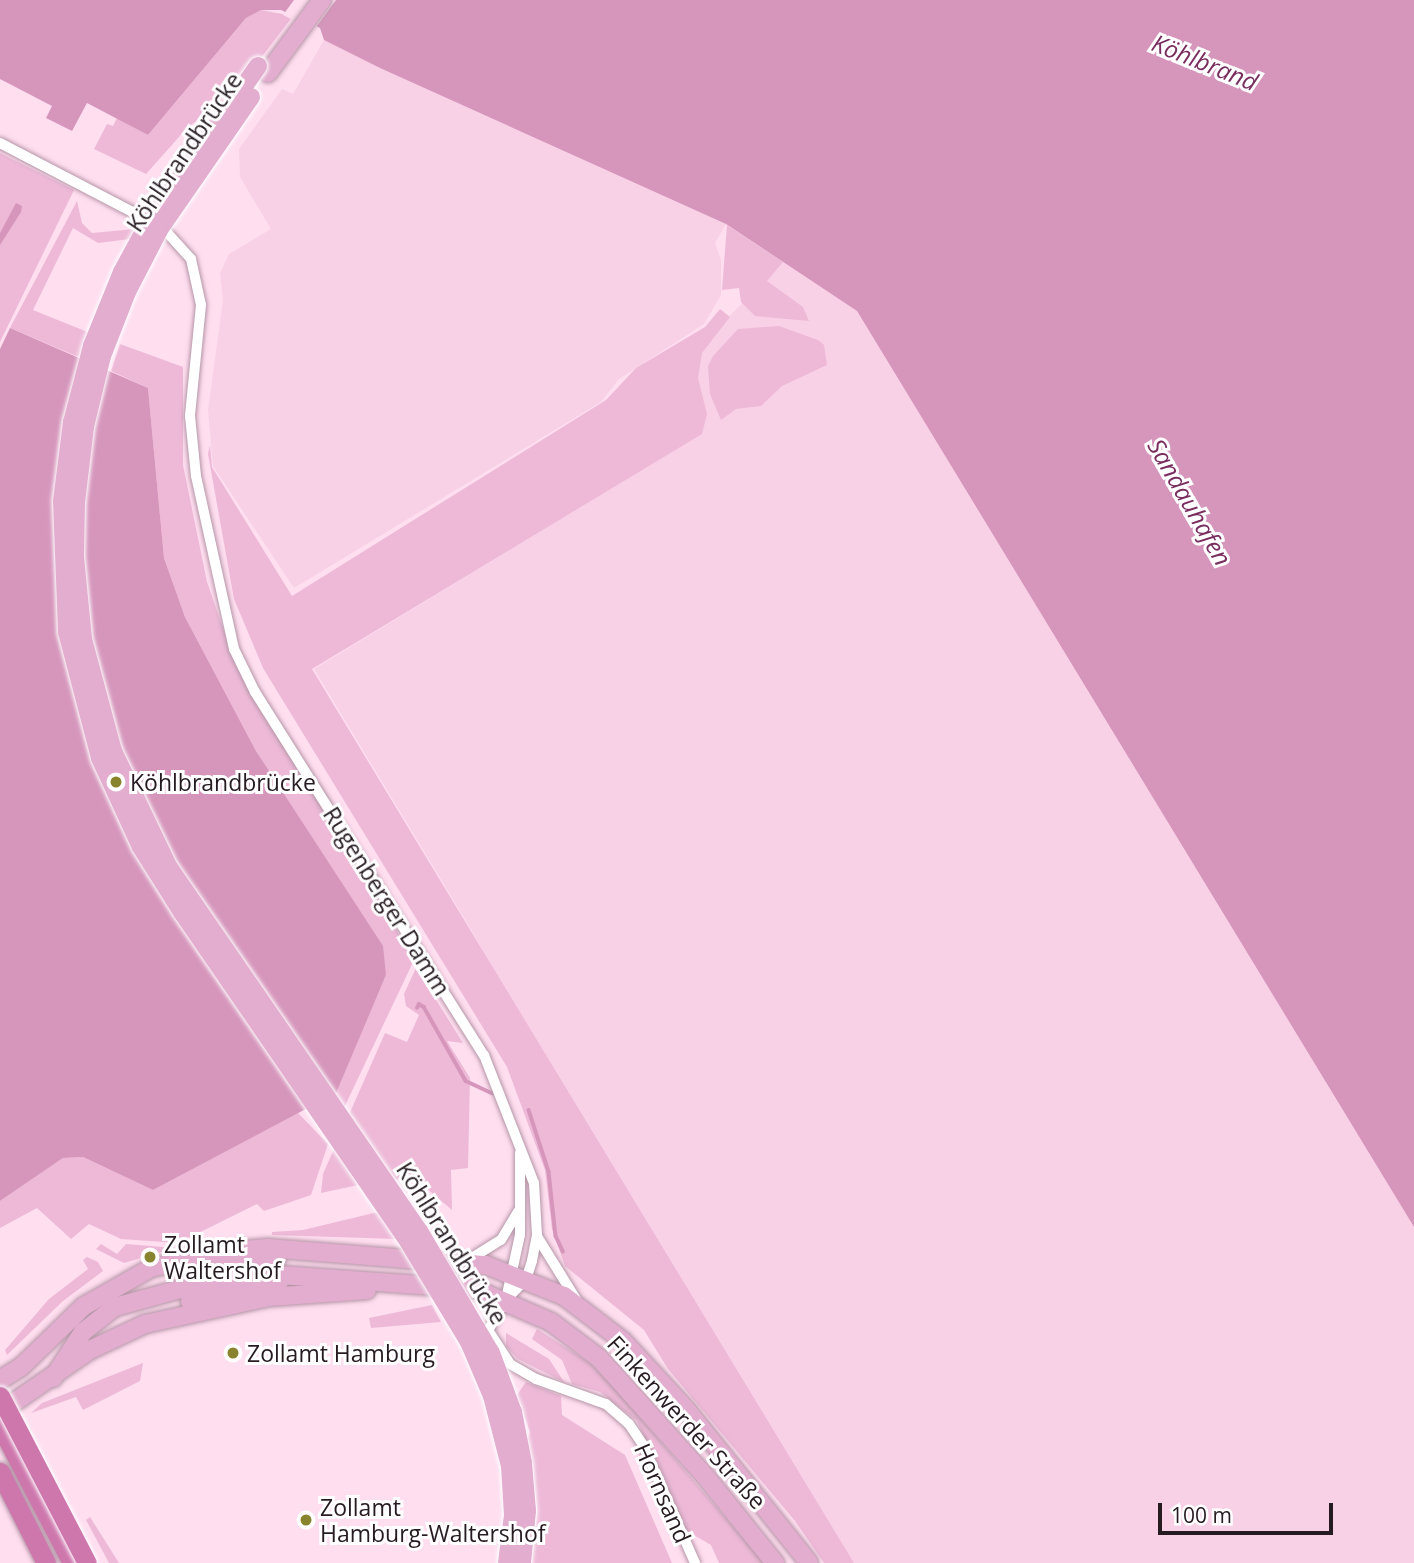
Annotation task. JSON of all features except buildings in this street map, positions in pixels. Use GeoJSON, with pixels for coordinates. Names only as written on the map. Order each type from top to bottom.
{"type":"FeatureCollection","features":[{"type":"Feature","properties":{"kind":"highway"},"geometry":{"type":"LineString","coordinates":[[0,1396],[87,1563]]}},
{"type":"Feature","properties":{"kind":"highway"},"geometry":{"type":"LineString","coordinates":[[0,1425],[72,1563]]}},
{"type":"Feature","properties":{"kind":"highway"},"geometry":{"type":"LineString","coordinates":[[0,1472],[46,1563]]}},
{"type":"Feature","properties":{"kind":"main road","name":"Köhlbrandbrücke"},"geometry":{"type":"LineString","coordinates":[[307,0],[163,199],[134,249],[101,321],[78,397],[64,474],[61,554],[67,632],[93,738],[141,847],[182,912],[405,1236],[469,1342],[492,1396],[510,1466],[513,1515],[508,1563]]}},
{"type":"Feature","properties":{"kind":"main road","name":"Köhlbrandbrücke"},"geometry":{"type":"LineString","coordinates":[[322,0],[181,194],[119,311],[96,380],[81,451],[75,530],[79,612],[104,725],[152,837],[217,942],[426,1242],[491,1353],[513,1412],[523,1463],[527,1511],[522,1563]]}},
{"type":"Feature","properties":{"kind":"main road","name":"Finkenwerder Straße"},"geometry":{"type":"LineString","coordinates":[[0,1380],[21,1367],[75,1314],[108,1292],[305,1252],[467,1261],[518,1276],[581,1307],[623,1341],[665,1386],[809,1563]]}},
{"type":"Feature","properties":{"kind":"main road","name":"Finkenwerder Straße"},"geometry":{"type":"LineString","coordinates":[[53,1378],[91,1324],[140,1297],[236,1275],[392,1284],[450,1284],[505,1301],[551,1322],[599,1358],[713,1485],[775,1563]]}},
{"type":"Feature","properties":{"kind":"main road","name":"Finkenwerder Straße"},"geometry":{"type":"LineString","coordinates":[[0,1412],[104,1342],[145,1324],[269,1297],[375,1290],[392,1284]]}},
{"type":"Feature","properties":{"kind":"street","name":"Rugenberger Damm"},"geometry":{"type":"LineString","coordinates":[[0,143],[163,228],[191,259],[201,305],[190,416],[196,476],[234,649],[255,692],[484,1055],[520,1153],[534,1182],[537,1236],[505,1301]]}},
{"type":"Feature","properties":{"kind":"street","name":"Rugenberger Damm"},"geometry":{"type":"LineString","coordinates":[[505,1301],[518,1276],[520,1153]]}},
{"type":"Feature","properties":{"kind":"street","name":"Rugenberger Damm"},"geometry":{"type":"LineString","coordinates":[[467,1261],[501,1240],[519,1209]]}},
{"type":"Feature","properties":{"kind":"street","name":"Finkenwerder Straße"},"geometry":{"type":"LineString","coordinates":[[537,1236],[581,1307]]}},
{"type":"Feature","properties":{"kind":"street","name":"Hornsand"},"geometry":{"type":"LineString","coordinates":[[505,1301],[488,1330],[503,1357],[536,1379],[606,1404],[629,1424],[643,1445],[695,1563]]}},
{"type":"Feature","properties":{"kind":"shaded area"},"geometry":{"type":"Polygon","coordinates":[[[261,10],[293,16],[234,93],[187,128],[146,174],[94,149],[107,124],[113,126],[117,118],[148,135],[246,18],[261,10]]]}},
{"type":"Feature","properties":{"kind":"shaded area"},"geometry":{"type":"Polygon","coordinates":[[[324,40],[726,224],[715,243],[721,260],[721,295],[704,324],[619,379],[601,402],[294,588],[213,466],[208,410],[223,300],[220,273],[229,254],[271,229],[240,177],[239,149],[282,89],[293,94],[324,40]]]}},
{"type":"Feature","properties":{"kind":"shaded area"},"geometry":{"type":"Polygon","coordinates":[[[0,153],[74,190],[0,342],[0,153]]]}},
{"type":"Feature","properties":{"kind":"shaded area"},"geometry":{"type":"Polygon","coordinates":[[[77,201],[82,223],[92,233],[135,229],[138,238],[98,243],[73,228],[33,310],[90,333],[81,358],[10,328],[77,201]]]}},
{"type":"Feature","properties":{"kind":"shaded area"},"geometry":{"type":"Polygon","coordinates":[[[727,225],[783,262],[767,281],[803,307],[809,321],[755,316],[741,302],[739,288],[722,290],[727,225]]]}},
{"type":"Feature","properties":{"kind":"shaded area"},"geometry":{"type":"Polygon","coordinates":[[[783,262],[857,311],[1414,1227],[1414,1563],[829,1563],[469,926],[314,669],[687,442],[703,343],[783,262]]]}},
{"type":"Feature","properties":{"kind":"shaded area"},"geometry":{"type":"Polygon","coordinates":[[[720,309],[730,317],[702,353],[698,378],[707,414],[702,434],[312,669],[854,1563],[824,1563],[795,1521],[668,1369],[644,1330],[565,1266],[552,1229],[545,1170],[507,1067],[263,668],[234,599],[208,454],[210,445],[212,467],[292,596],[606,400],[636,368],[705,327],[720,309]]]}},
{"type":"Feature","properties":{"kind":"shaded area"},"geometry":{"type":"Polygon","coordinates":[[[779,326],[818,340],[824,345],[827,365],[782,386],[761,406],[736,409],[721,420],[710,394],[708,366],[713,356],[738,329],[779,326]]]}},
{"type":"Feature","properties":{"kind":"shaded area"},"geometry":{"type":"Polygon","coordinates":[[[120,344],[183,367],[183,465],[207,582],[226,637],[414,960],[343,1110],[333,1095],[386,975],[256,751],[185,617],[164,558],[148,388],[111,371],[120,344]]]}},
{"type":"Feature","properties":{"kind":"shaded area"},"geometry":{"type":"Polygon","coordinates":[[[416,968],[463,1043],[447,1041],[470,1078],[468,1168],[451,1170],[452,1210],[418,1181],[390,1179],[348,1117],[385,1033],[407,1042],[419,1015],[406,1006],[404,994],[416,968]]]}},
{"type":"Feature","properties":{"kind":"shaded area"},"geometry":{"type":"Polygon","coordinates":[[[298,1113],[328,1144],[311,1195],[264,1211],[257,1204],[178,1243],[121,1239],[89,1224],[71,1239],[37,1208],[0,1228],[0,1201],[63,1158],[83,1157],[153,1190],[298,1113]]]}},
{"type":"Feature","properties":{"kind":"shaded area"},"geometry":{"type":"Polygon","coordinates":[[[334,1149],[358,1185],[321,1193],[323,1174],[334,1149]]]}},
{"type":"Feature","properties":{"kind":"shaded area"},"geometry":{"type":"Polygon","coordinates":[[[378,1212],[397,1239],[272,1235],[272,1232],[303,1230],[378,1212]]]}},
{"type":"Feature","properties":{"kind":"shaded area"},"geometry":{"type":"Polygon","coordinates":[[[101,1244],[117,1254],[126,1244],[175,1248],[124,1263],[96,1249],[101,1244]]]}},
{"type":"Feature","properties":{"kind":"shaded area"},"geometry":{"type":"Polygon","coordinates":[[[87,1257],[98,1262],[103,1271],[63,1301],[7,1355],[5,1350],[49,1299],[88,1269],[83,1260],[87,1257]]]}},
{"type":"Feature","properties":{"kind":"shaded area"},"geometry":{"type":"Polygon","coordinates":[[[432,1305],[441,1322],[371,1328],[369,1318],[432,1305]]]}},
{"type":"Feature","properties":{"kind":"shaded area"},"geometry":{"type":"Polygon","coordinates":[[[537,1329],[590,1363],[613,1386],[764,1563],[719,1563],[711,1545],[687,1531],[637,1421],[600,1392],[572,1384],[562,1360],[532,1339],[537,1329]]]}},
{"type":"Feature","properties":{"kind":"shaded area"},"geometry":{"type":"Polygon","coordinates":[[[506,1333],[549,1359],[564,1382],[518,1359],[506,1346],[506,1333]]]}},
{"type":"Feature","properties":{"kind":"shaded area"},"geometry":{"type":"Polygon","coordinates":[[[143,1363],[140,1381],[83,1410],[76,1397],[31,1413],[42,1403],[143,1363]]]}},
{"type":"Feature","properties":{"kind":"shaded area"},"geometry":{"type":"Polygon","coordinates":[[[526,1382],[561,1396],[562,1415],[625,1455],[672,1563],[532,1563],[537,1511],[533,1467],[527,1440],[530,1432],[517,1395],[526,1382]]]}},
{"type":"Feature","properties":{"kind":"shaded area"},"geometry":{"type":"Polygon","coordinates":[[[90,1517],[119,1563],[109,1563],[86,1520],[90,1517]]]}},
{"type":"Feature","properties":{"kind":"water"},"geometry":{"type":"Polygon","coordinates":[[[0,0],[1414,0],[1414,1227],[857,311],[726,224],[380,68],[324,40],[320,28],[281,10],[261,10],[246,18],[148,135],[87,103],[72,131],[46,118],[52,106],[0,79],[0,0]]]}},
{"type":"Feature","properties":{"kind":"water"},"geometry":{"type":"Polygon","coordinates":[[[16,203],[22,206],[21,212],[0,245],[0,233],[16,203]]]}},
{"type":"Feature","properties":{"kind":"water"},"geometry":{"type":"Polygon","coordinates":[[[10,328],[148,388],[164,558],[185,617],[256,751],[383,946],[386,975],[336,1093],[153,1190],[83,1157],[63,1158],[0,1201],[0,349],[10,328]]]}},
{"type":"Feature","properties":{"kind":"pier"},"geometry":{"type":"Polygon","coordinates":[[[294,0],[336,0],[314,30],[283,15],[294,0]]]}},
{"type":"Feature","properties":{"kind":"waterway"},"geometry":{"type":"LineString","coordinates":[[417,1008],[419,1004],[424,1007],[466,1081],[492,1093]]}},
{"type":"Feature","properties":{"kind":"waterway"},"geometry":{"type":"LineString","coordinates":[[529,1110],[549,1172],[556,1236],[563,1251]]}},
{"type":"Feature","properties":{"kind":"place","name":"Köhlbrandbrücke"},"geometry":{"type":"Point","coordinates":[116,782]}},
{"type":"Feature","properties":{"kind":"place","name":"Zollamt Waltershof"},"geometry":{"type":"Point","coordinates":[150,1257]}},
{"type":"Feature","properties":{"kind":"place","name":"Zollamt Hamburg"},"geometry":{"type":"Point","coordinates":[233,1353]}},
{"type":"Feature","properties":{"kind":"place","name":"Zollamt Hamburg-Waltershof"},"geometry":{"type":"Point","coordinates":[306,1520]}},
{"type":"Feature","properties":{"kind":"water label","name":"Köhlbrand"},"geometry":{"type":"Point","coordinates":[1205,62]}},
{"type":"Feature","properties":{"kind":"water label","name":"Sandauhafen"},"geometry":{"type":"Point","coordinates":[1190,502]}}]}
